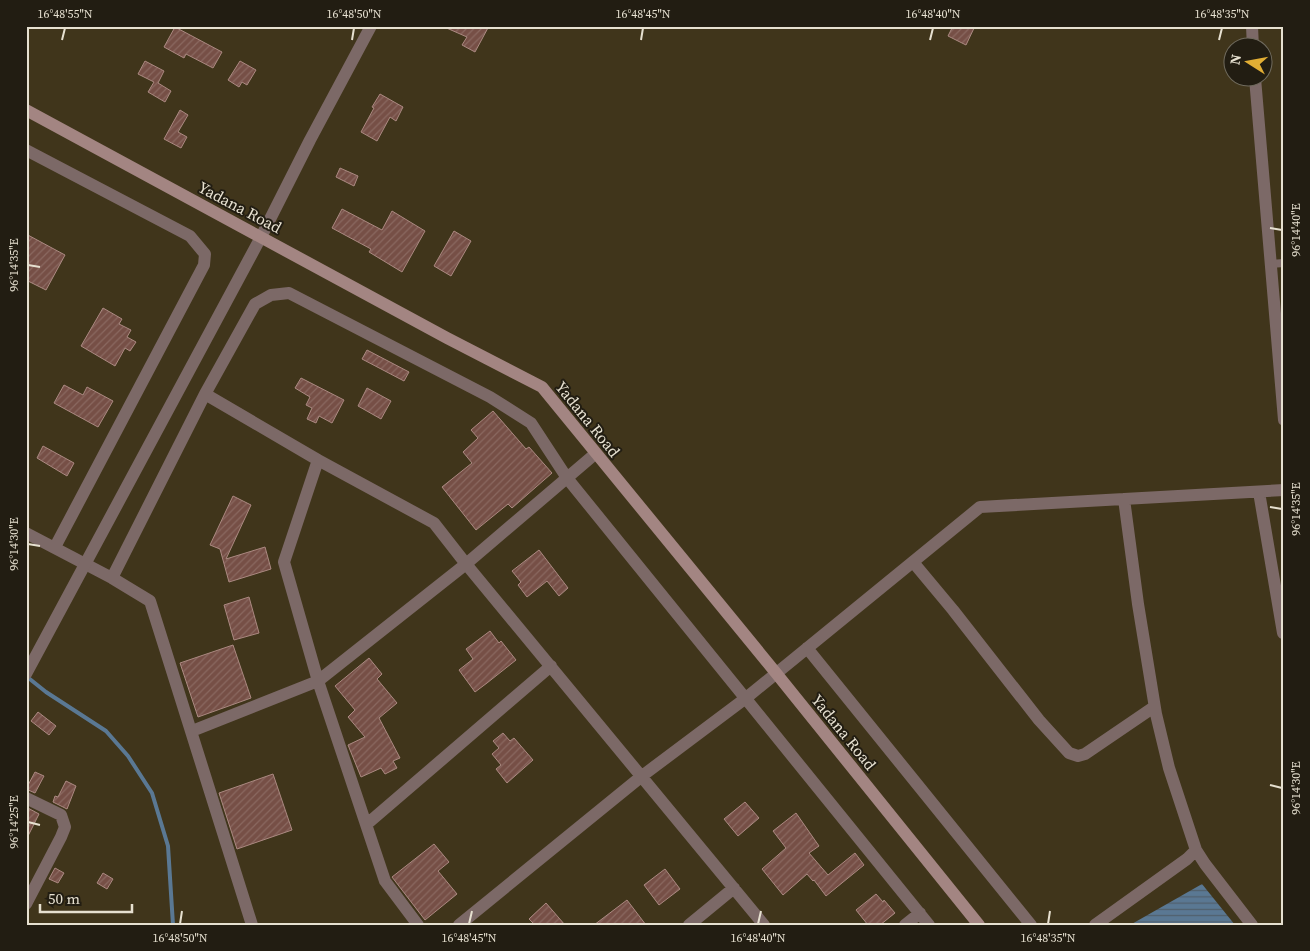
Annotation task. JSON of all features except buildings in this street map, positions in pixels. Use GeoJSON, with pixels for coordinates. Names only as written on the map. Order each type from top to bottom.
{"type":"FeatureCollection","features":[{"type":"Feature","properties":{"kind":"main road","name":"Yadana Road"},"geometry":{"type":"LineString","coordinates":[[26,110],[542,388],[776,673],[979,925]]}},
{"type":"Feature","properties":{"kind":"street"},"geometry":{"type":"LineString","coordinates":[[26,674],[261,237],[371,26]]}},
{"type":"Feature","properties":{"kind":"street"},"geometry":{"type":"LineString","coordinates":[[1257,88],[1284,420]]}},
{"type":"Feature","properties":{"kind":"street"},"geometry":{"type":"LineString","coordinates":[[26,150],[190,236],[204,254],[204,265],[55,548]]}},
{"type":"Feature","properties":{"kind":"street"},"geometry":{"type":"LineString","coordinates":[[112,578],[205,394],[255,304],[271,295],[288,293],[490,396],[531,423],[568,478],[929,925]]}},
{"type":"Feature","properties":{"kind":"street"},"geometry":{"type":"LineString","coordinates":[[205,394],[318,460],[434,523],[764,925]]}},
{"type":"Feature","properties":{"kind":"street"},"geometry":{"type":"LineString","coordinates":[[192,731],[318,681],[466,564],[595,454]]}},
{"type":"Feature","properties":{"kind":"street"},"geometry":{"type":"LineString","coordinates":[[318,460],[284,562],[318,681],[385,881],[418,925]]}},
{"type":"Feature","properties":{"kind":"street"},"geometry":{"type":"LineString","coordinates":[[459,925],[642,776],[746,698],[980,507],[1284,490]]}},
{"type":"Feature","properties":{"kind":"street"},"geometry":{"type":"LineString","coordinates":[[1259,492],[1284,634]]}},
{"type":"Feature","properties":{"kind":"street"},"geometry":{"type":"LineString","coordinates":[[1124,499],[1154,707],[1169,768],[1196,850],[1252,925]]}},
{"type":"Feature","properties":{"kind":"street"},"geometry":{"type":"LineString","coordinates":[[26,533],[112,578],[150,601],[252,925]]}},
{"type":"Feature","properties":{"kind":"street"},"geometry":{"type":"LineString","coordinates":[[912,562],[1069,753],[1078,756],[1085,754],[1154,707]]}},
{"type":"Feature","properties":{"kind":"street"},"geometry":{"type":"LineString","coordinates":[[807,648],[1031,925]]}},
{"type":"Feature","properties":{"kind":"street"},"geometry":{"type":"LineString","coordinates":[[367,824],[551,666]]}},
{"type":"Feature","properties":{"kind":"street"},"geometry":{"type":"LineString","coordinates":[[26,798],[61,815],[65,827],[26,904]]}},
{"type":"Feature","properties":{"kind":"street"},"geometry":{"type":"LineString","coordinates":[[1095,925],[1187,859],[1196,850]]}},
{"type":"Feature","properties":{"kind":"street"},"geometry":{"type":"LineString","coordinates":[[689,925],[734,888]]}},
{"type":"Feature","properties":{"kind":"street"},"geometry":{"type":"LineString","coordinates":[[904,925],[920,913]]}},
{"type":"Feature","properties":{"kind":"lane"},"geometry":{"type":"LineString","coordinates":[[1270,264],[1284,262]]}},
{"type":"Feature","properties":{"kind":"water"},"geometry":{"type":"Polygon","coordinates":[[[1202,884],[1235,925],[1130,925],[1202,884]]]}},
{"type":"Feature","properties":{"kind":"waterway"},"geometry":{"type":"LineString","coordinates":[[26,676],[46,692],[106,731],[128,756],[152,793],[168,846],[173,925]]}}]}
